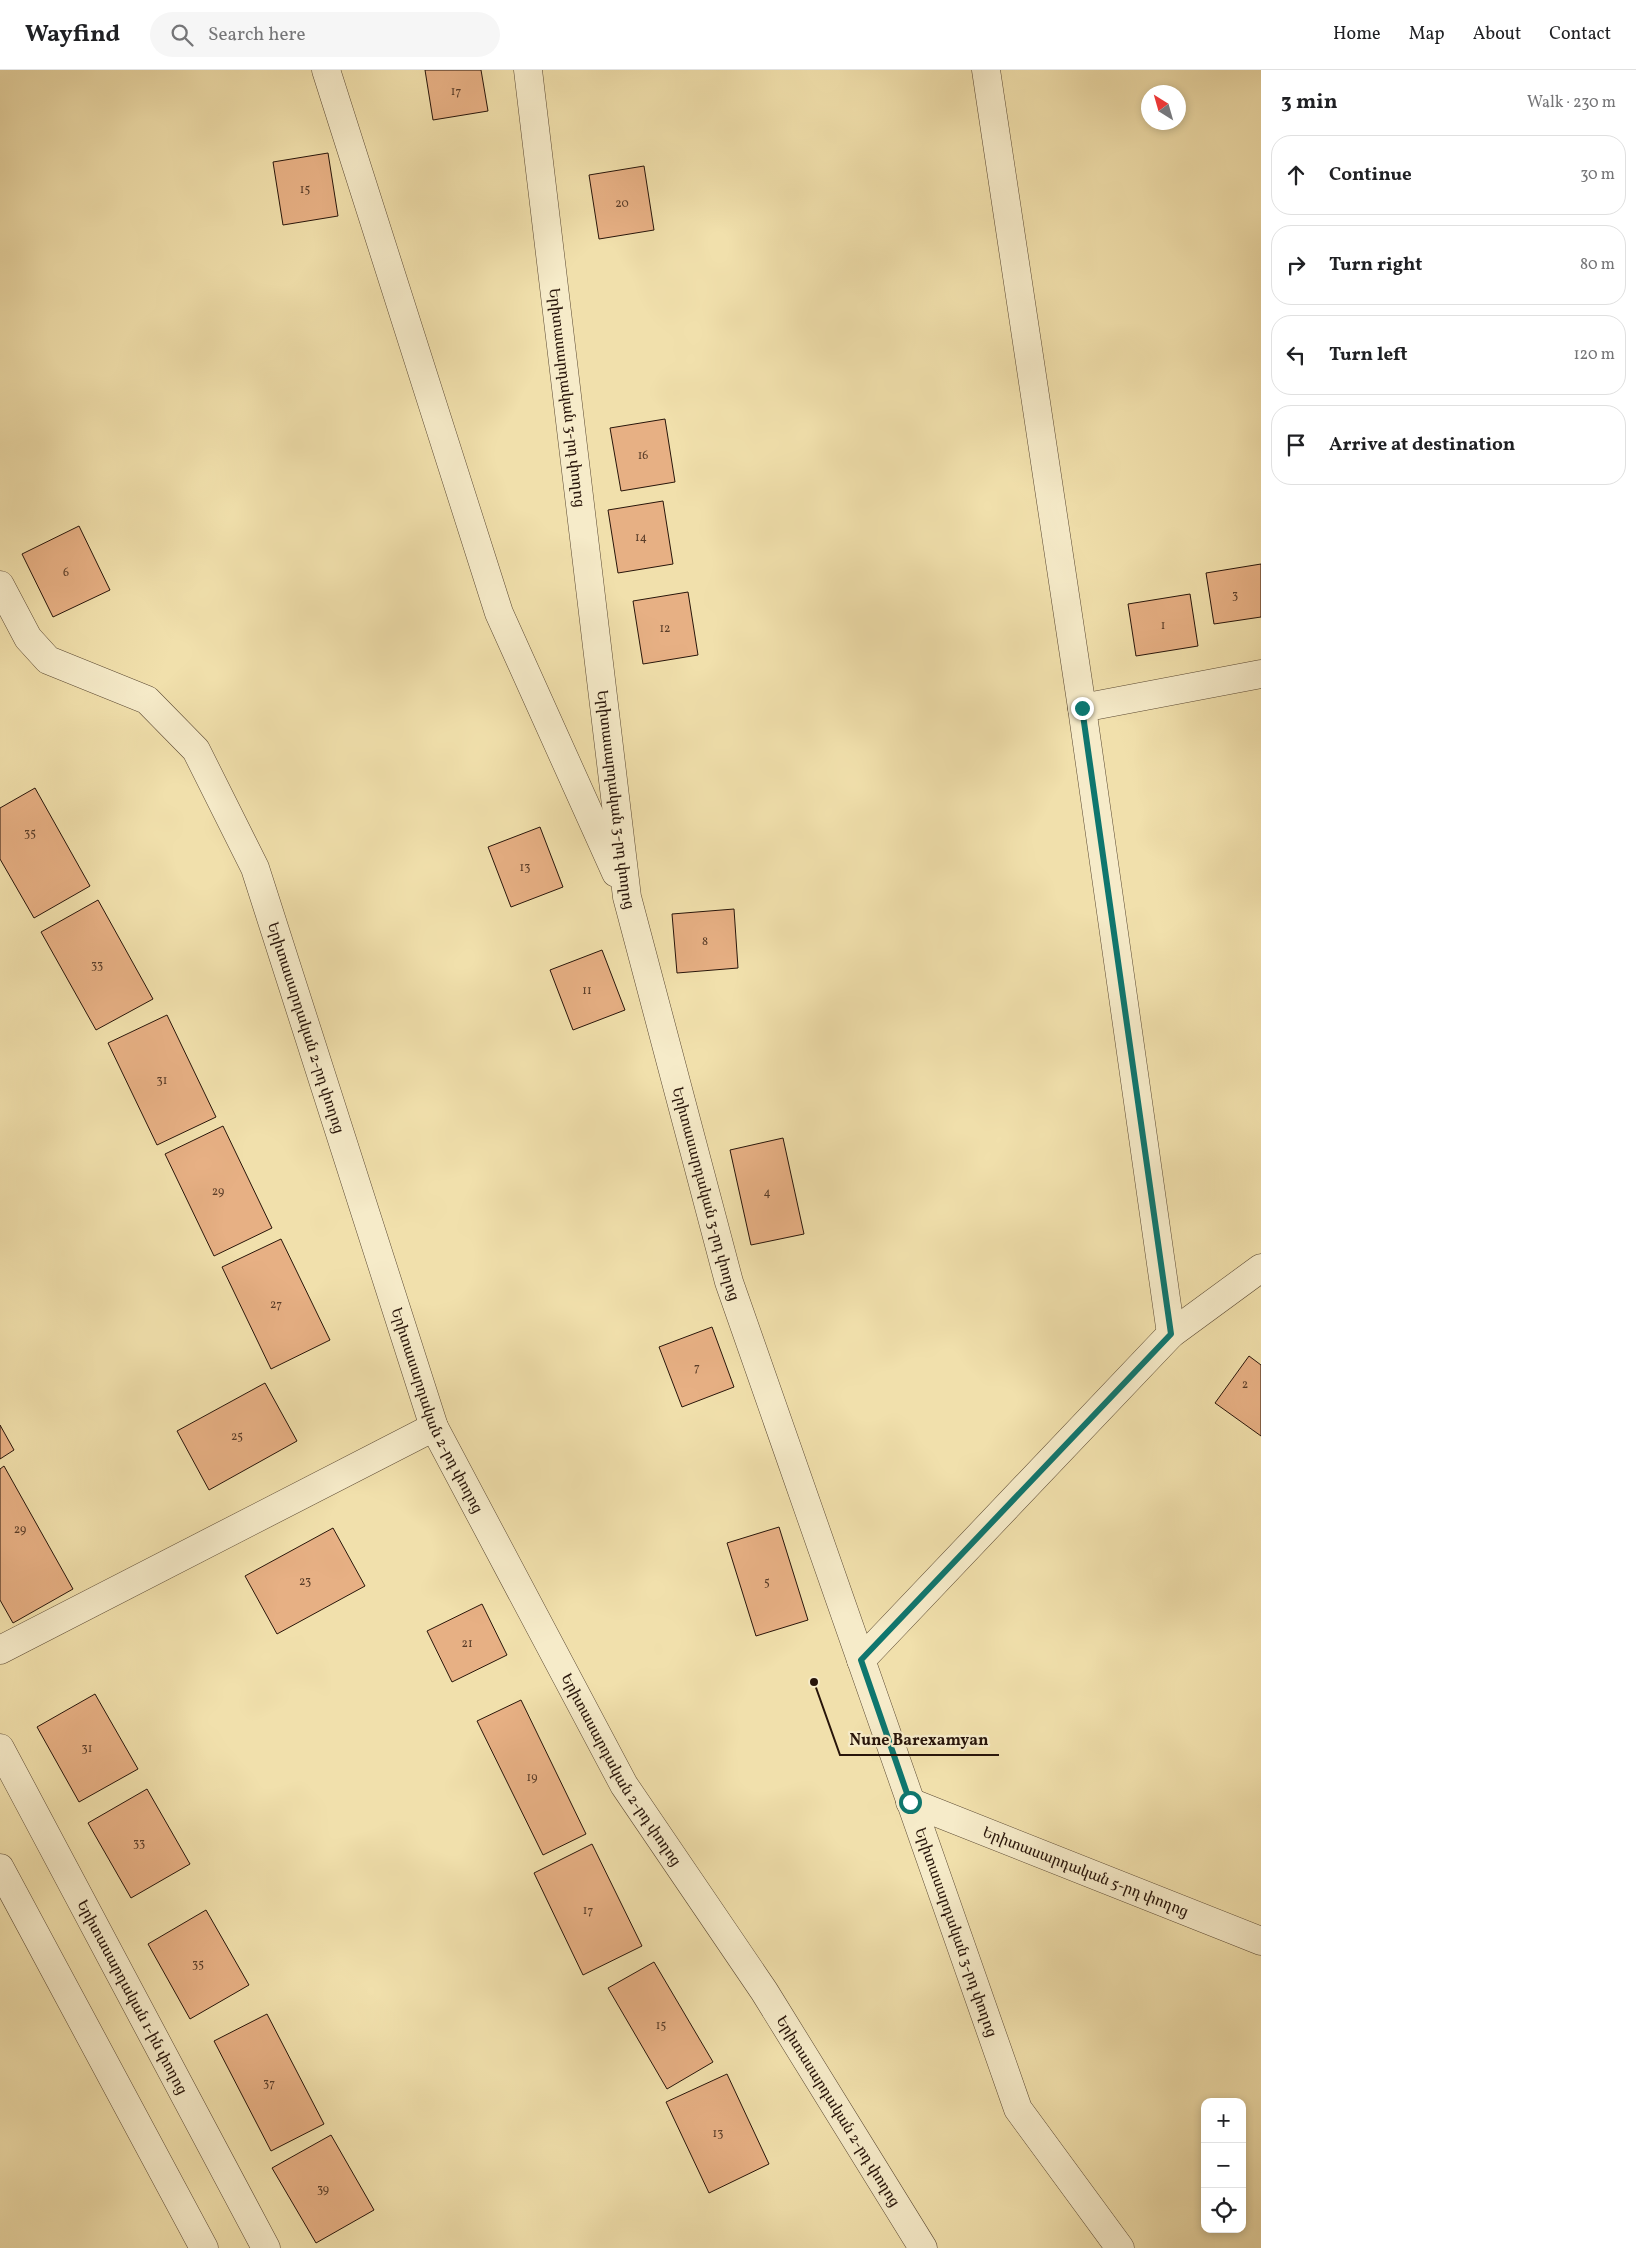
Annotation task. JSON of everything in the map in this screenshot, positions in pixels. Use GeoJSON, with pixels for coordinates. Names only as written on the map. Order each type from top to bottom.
{"type":"FeatureCollection","features":[{"type":"Feature","properties":{"kind":"street"},"geometry":{"type":"LineString","coordinates":[[326,70],[499,613],[627,897]]}},
{"type":"Feature","properties":{"kind":"street","name":"Երիտասարդական 3-րդ փողոց"},"geometry":{"type":"LineString","coordinates":[[528,70],[627,897],[729,1282],[1018,2109],[1120,2248]]}},
{"type":"Feature","properties":{"kind":"street"},"geometry":{"type":"LineString","coordinates":[[986,70],[1082,708],[1171,1334]]}},
{"type":"Feature","properties":{"kind":"street","name":"Երիտասարդական 2-րդ փողոց"},"geometry":{"type":"LineString","coordinates":[[0,585],[28,638],[48,660],[146,700],[196,750],[255,868],[434,1427],[624,1785],[764,1991],[923,2248]]}},
{"type":"Feature","properties":{"kind":"street"},"geometry":{"type":"LineString","coordinates":[[1082,708],[1261,674]]}},
{"type":"Feature","properties":{"kind":"street"},"geometry":{"type":"LineString","coordinates":[[861,1660],[1171,1334],[1261,1268]]}},
{"type":"Feature","properties":{"kind":"street"},"geometry":{"type":"LineString","coordinates":[[0,1650],[434,1427]]}},
{"type":"Feature","properties":{"kind":"street","name":"Երիտասարդական 1-ին փողոց"},"geometry":{"type":"LineString","coordinates":[[0,1748],[266,2248]]}},
{"type":"Feature","properties":{"kind":"street","name":"Երիտասարդական 5-րդ փողոց"},"geometry":{"type":"LineString","coordinates":[[910,1802],[1261,1941]]}},
{"type":"Feature","properties":{"kind":"street"},"geometry":{"type":"LineString","coordinates":[[0,1868],[204,2248]]}},
{"type":"Feature","properties":{"kind":"building"},"geometry":{"type":"Polygon","coordinates":[[[425,70],[481,70],[488,111],[433,120],[425,70]]]}},
{"type":"Feature","properties":{"kind":"building"},"geometry":{"type":"Polygon","coordinates":[[[328,153],[338,216],[283,225],[273,162],[328,153]]]}},
{"type":"Feature","properties":{"kind":"building"},"geometry":{"type":"Polygon","coordinates":[[[644,166],[654,230],[599,239],[589,175],[644,166]]]}},
{"type":"Feature","properties":{"kind":"building"},"geometry":{"type":"Polygon","coordinates":[[[665,419],[675,482],[621,491],[610,428],[665,419]]]}},
{"type":"Feature","properties":{"kind":"building"},"geometry":{"type":"Polygon","coordinates":[[[663,501],[673,564],[618,573],[608,510],[663,501]]]}},
{"type":"Feature","properties":{"kind":"building"},"geometry":{"type":"Polygon","coordinates":[[[79,526],[110,590],[53,617],[22,554],[79,526]]]}},
{"type":"Feature","properties":{"kind":"building"},"geometry":{"type":"Polygon","coordinates":[[[1261,564],[1261,617],[1214,624],[1206,573],[1261,564]]]}},
{"type":"Feature","properties":{"kind":"building"},"geometry":{"type":"Polygon","coordinates":[[[688,592],[698,655],[643,664],[633,601],[688,592]]]}},
{"type":"Feature","properties":{"kind":"building"},"geometry":{"type":"Polygon","coordinates":[[[1190,594],[1198,646],[1136,656],[1128,604],[1190,594]]]}},
{"type":"Feature","properties":{"kind":"building"},"geometry":{"type":"Polygon","coordinates":[[[35,788],[90,886],[34,918],[0,859],[0,808],[35,788]]]}},
{"type":"Feature","properties":{"kind":"building"},"geometry":{"type":"Polygon","coordinates":[[[540,827],[563,887],[511,907],[488,847],[540,827]]]}},
{"type":"Feature","properties":{"kind":"building"},"geometry":{"type":"Polygon","coordinates":[[[98,900],[153,999],[96,1030],[41,932],[98,900]]]}},
{"type":"Feature","properties":{"kind":"building"},"geometry":{"type":"Polygon","coordinates":[[[734,909],[738,968],[677,973],[672,914],[734,909]]]}},
{"type":"Feature","properties":{"kind":"building"},"geometry":{"type":"Polygon","coordinates":[[[602,950],[625,1010],[573,1030],[550,970],[602,950]]]}},
{"type":"Feature","properties":{"kind":"building"},"geometry":{"type":"Polygon","coordinates":[[[167,1015],[216,1117],[157,1145],[108,1043],[167,1015]]]}},
{"type":"Feature","properties":{"kind":"building"},"geometry":{"type":"Polygon","coordinates":[[[223,1126],[272,1228],[214,1256],[165,1154],[223,1126]]]}},
{"type":"Feature","properties":{"kind":"building"},"geometry":{"type":"Polygon","coordinates":[[[783,1138],[804,1234],[751,1245],[730,1150],[783,1138]]]}},
{"type":"Feature","properties":{"kind":"building"},"geometry":{"type":"Polygon","coordinates":[[[281,1239],[330,1340],[271,1369],[222,1267],[281,1239]]]}},
{"type":"Feature","properties":{"kind":"building"},"geometry":{"type":"Polygon","coordinates":[[[712,1327],[734,1387],[682,1407],[659,1347],[712,1327]]]}},
{"type":"Feature","properties":{"kind":"building"},"geometry":{"type":"Polygon","coordinates":[[[1249,1356],[1261,1365],[1261,1436],[1215,1403],[1249,1356]]]}},
{"type":"Feature","properties":{"kind":"building"},"geometry":{"type":"Polygon","coordinates":[[[265,1383],[297,1441],[209,1490],[177,1431],[265,1383]]]}},
{"type":"Feature","properties":{"kind":"building"},"geometry":{"type":"Polygon","coordinates":[[[0,1425],[14,1450],[0,1459],[0,1425]]]}},
{"type":"Feature","properties":{"kind":"building"},"geometry":{"type":"Polygon","coordinates":[[[4,1466],[73,1589],[13,1623],[0,1600],[0,1469],[4,1466]]]}},
{"type":"Feature","properties":{"kind":"building"},"geometry":{"type":"Polygon","coordinates":[[[779,1527],[808,1620],[756,1636],[727,1543],[779,1527]]]}},
{"type":"Feature","properties":{"kind":"building"},"geometry":{"type":"Polygon","coordinates":[[[333,1528],[365,1586],[277,1634],[245,1576],[333,1528]]]}},
{"type":"Feature","properties":{"kind":"building"},"geometry":{"type":"Polygon","coordinates":[[[482,1604],[507,1655],[452,1682],[427,1631],[482,1604]]]}},
{"type":"Feature","properties":{"kind":"building"},"geometry":{"type":"Polygon","coordinates":[[[95,1694],[138,1769],[79,1802],[37,1727],[95,1694]]]}},
{"type":"Feature","properties":{"kind":"building"},"geometry":{"type":"Polygon","coordinates":[[[521,1700],[586,1834],[543,1855],[477,1721],[521,1700]]]}},
{"type":"Feature","properties":{"kind":"building"},"geometry":{"type":"Polygon","coordinates":[[[147,1789],[190,1864],[131,1898],[88,1823],[147,1789]]]}},
{"type":"Feature","properties":{"kind":"building"},"geometry":{"type":"Polygon","coordinates":[[[592,1844],[642,1946],[583,1975],[534,1873],[592,1844]]]}},
{"type":"Feature","properties":{"kind":"building"},"geometry":{"type":"Polygon","coordinates":[[[206,1910],[249,1985],[190,2019],[148,1944],[206,1910]]]}},
{"type":"Feature","properties":{"kind":"building"},"geometry":{"type":"Polygon","coordinates":[[[654,1962],[713,2062],[667,2089],[608,1988],[654,1962]]]}},
{"type":"Feature","properties":{"kind":"building"},"geometry":{"type":"Polygon","coordinates":[[[267,2014],[324,2124],[271,2151],[214,2041],[267,2014]]]}},
{"type":"Feature","properties":{"kind":"building"},"geometry":{"type":"Polygon","coordinates":[[[727,2074],[769,2164],[709,2193],[666,2102],[727,2074]]]}},
{"type":"Feature","properties":{"kind":"building"},"geometry":{"type":"Polygon","coordinates":[[[331,2135],[374,2210],[316,2243],[272,2168],[331,2135]]]}},
{"type":"Feature","properties":{"kind":"place","name":"Nune Barexamyan"},"geometry":{"type":"Point","coordinates":[814,1682]}},
{"type":"Feature","properties":{"kind":"route"},"geometry":{"type":"LineString","coordinates":[[910,1802],[861,1660],[1171,1334],[1082,708]]}}]}
